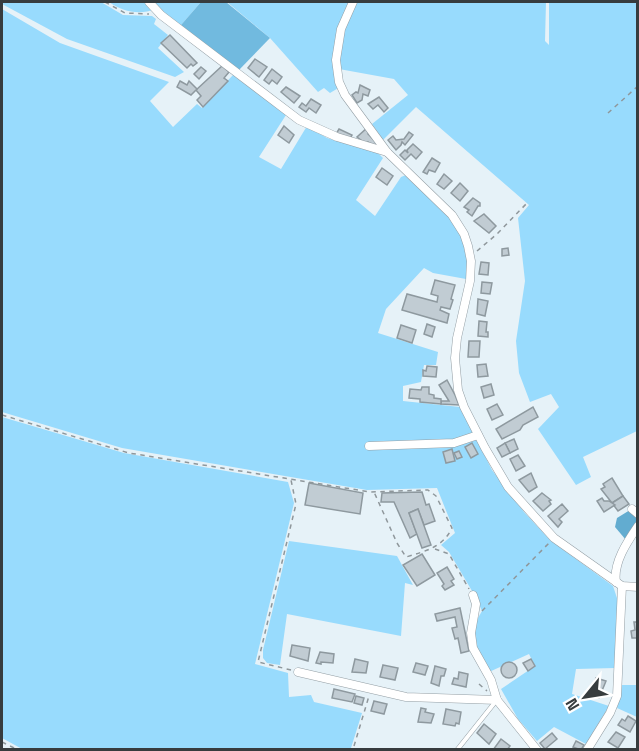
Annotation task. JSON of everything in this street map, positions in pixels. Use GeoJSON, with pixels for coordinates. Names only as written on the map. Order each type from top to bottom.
{"type":"FeatureCollection","features":[{"type":"Feature","properties":{"kind":"street"},"geometry":{"type":"LineString","coordinates":[[149,2],[161,15],[299,120],[337,137],[387,152]]}},
{"type":"Feature","properties":{"kind":"street"},"geometry":{"type":"LineString","coordinates":[[353,2],[341,29],[337,70],[345,95],[387,152],[452,215],[464,234],[470,255],[470,282],[457,338],[455,366],[458,390],[464,407],[508,487],[554,538],[619,584],[638,587]]}},
{"type":"Feature","properties":{"kind":"street"},"geometry":{"type":"LineString","coordinates":[[369,446],[454,443],[478,435]]}},
{"type":"Feature","properties":{"kind":"street"},"geometry":{"type":"LineString","coordinates":[[586,750],[610,713],[617,696],[622,606],[616,568],[627,542],[638,526]]}},
{"type":"Feature","properties":{"kind":"street"},"geometry":{"type":"LineString","coordinates":[[473,595],[476,604],[471,633],[473,648],[491,680],[497,700],[537,750]]}},
{"type":"Feature","properties":{"kind":"street"},"geometry":{"type":"LineString","coordinates":[[298,672],[406,696],[497,700]]}},
{"type":"Feature","properties":{"kind":"lane"},"geometry":{"type":"LineString","coordinates":[[457,750],[497,700]]}},
{"type":"Feature","properties":{"kind":"path"},"geometry":{"type":"LineString","coordinates":[[105,2],[125,13],[161,15]]}},
{"type":"Feature","properties":{"kind":"path"},"geometry":{"type":"LineString","coordinates":[[608,113],[638,86]]}},
{"type":"Feature","properties":{"kind":"path"},"geometry":{"type":"LineString","coordinates":[[470,255],[497,234],[528,202]]}},
{"type":"Feature","properties":{"kind":"path"},"geometry":{"type":"LineString","coordinates":[[2,415],[129,453],[374,492],[428,490],[436,496],[452,528],[447,537],[434,548],[406,557],[397,543],[374,492]]}},
{"type":"Feature","properties":{"kind":"path"},"geometry":{"type":"LineString","coordinates":[[291,480],[296,504],[258,662],[298,672]]}},
{"type":"Feature","properties":{"kind":"path"},"geometry":{"type":"LineString","coordinates":[[475,614],[486,608],[554,538]]}},
{"type":"Feature","properties":{"kind":"path"},"geometry":{"type":"LineString","coordinates":[[434,548],[449,554],[473,595]]}},
{"type":"Feature","properties":{"kind":"path"},"geometry":{"type":"LineString","coordinates":[[354,746],[371,690]]}},
{"type":"Feature","properties":{"kind":"path"},"geometry":{"type":"LineString","coordinates":[[2,742],[18,750]]}},
{"type":"Feature","properties":{"kind":"shaded area"},"geometry":{"type":"Polygon","coordinates":[[[2,2],[101,2],[123,15],[152,16],[156,19],[154,24],[168,35],[158,48],[184,72],[175,77],[67,39],[2,2]]]}},
{"type":"Feature","properties":{"kind":"shaded area"},"geometry":{"type":"Polygon","coordinates":[[[109,2],[145,2],[155,9],[131,12],[109,2]]]}},
{"type":"Feature","properties":{"kind":"shaded area"},"geometry":{"type":"Polygon","coordinates":[[[154,2],[201,2],[181,25],[162,13],[154,2]]]}},
{"type":"Feature","properties":{"kind":"shaded area"},"geometry":{"type":"Polygon","coordinates":[[[201,2],[226,2],[270,38],[238,71],[181,25],[201,2]]]}},
{"type":"Feature","properties":{"kind":"shaded area"},"geometry":{"type":"Polygon","coordinates":[[[227,2],[349,2],[337,37],[340,87],[330,93],[324,88],[318,92],[270,38],[227,2]]]}},
{"type":"Feature","properties":{"kind":"shaded area"},"geometry":{"type":"Polygon","coordinates":[[[356,2],[546,2],[545,41],[549,45],[549,2],[637,2],[637,431],[583,457],[591,477],[576,485],[538,429],[559,407],[551,394],[530,402],[519,373],[516,341],[525,281],[518,218],[529,205],[416,107],[383,140],[372,124],[408,95],[394,79],[339,69],[344,34],[356,2]]]}},
{"type":"Feature","properties":{"kind":"shaded area"},"geometry":{"type":"Polygon","coordinates":[[[2,9],[60,43],[169,82],[150,101],[173,127],[197,104],[202,108],[233,75],[286,115],[259,157],[281,169],[307,126],[327,138],[378,153],[383,158],[356,200],[375,216],[401,177],[406,175],[455,224],[466,246],[466,279],[433,273],[424,268],[386,309],[378,333],[438,352],[436,365],[424,365],[421,382],[403,386],[403,401],[460,407],[492,470],[524,512],[550,540],[613,586],[619,604],[615,668],[576,669],[572,694],[609,706],[586,744],[554,727],[537,741],[518,719],[501,689],[535,666],[529,654],[489,672],[476,650],[474,625],[482,611],[449,552],[441,545],[455,533],[437,488],[367,490],[122,448],[2,412],[2,9]]]}},
{"type":"Feature","properties":{"kind":"shaded area"},"geometry":{"type":"Polygon","coordinates":[[[2,417],[124,453],[288,482],[294,503],[255,664],[288,673],[289,697],[311,695],[314,702],[362,713],[351,748],[354,749],[24,750],[2,738],[2,417]]]}},
{"type":"Feature","properties":{"kind":"shaded area"},"geometry":{"type":"Polygon","coordinates":[[[630,510],[637,517],[637,522],[626,540],[615,527],[617,518],[630,510]]]}},
{"type":"Feature","properties":{"kind":"shaded area"},"geometry":{"type":"Polygon","coordinates":[[[289,541],[397,556],[413,585],[405,583],[401,636],[287,614],[280,665],[267,663],[263,658],[263,650],[289,541]]]}},
{"type":"Feature","properties":{"kind":"shaded area"},"geometry":{"type":"Polygon","coordinates":[[[621,685],[637,685],[637,717],[617,708],[621,685]]]}},
{"type":"Feature","properties":{"kind":"building"},"geometry":{"type":"Polygon","coordinates":[[[170,35],[197,63],[187,68],[161,43],[170,35]]]}},
{"type":"Feature","properties":{"kind":"building"},"geometry":{"type":"Polygon","coordinates":[[[255,59],[267,67],[259,77],[248,68],[255,59]]]}},
{"type":"Feature","properties":{"kind":"building"},"geometry":{"type":"Polygon","coordinates":[[[222,66],[229,72],[224,78],[228,81],[203,107],[197,100],[201,96],[196,90],[222,66]]]}},
{"type":"Feature","properties":{"kind":"building"},"geometry":{"type":"Polygon","coordinates":[[[201,67],[206,71],[199,79],[194,74],[201,67]]]}},
{"type":"Feature","properties":{"kind":"building"},"geometry":{"type":"Polygon","coordinates":[[[272,69],[282,77],[277,84],[272,80],[269,84],[264,80],[272,69]]]}},
{"type":"Feature","properties":{"kind":"building"},"geometry":{"type":"Polygon","coordinates":[[[180,81],[187,85],[189,81],[197,89],[191,95],[177,87],[180,81]]]}},
{"type":"Feature","properties":{"kind":"building"},"geometry":{"type":"Polygon","coordinates":[[[360,85],[370,90],[368,96],[363,94],[362,100],[357,103],[352,95],[358,93],[360,85]]]}},
{"type":"Feature","properties":{"kind":"building"},"geometry":{"type":"Polygon","coordinates":[[[286,87],[300,96],[294,103],[281,92],[286,87]]]}},
{"type":"Feature","properties":{"kind":"building"},"geometry":{"type":"Polygon","coordinates":[[[379,97],[388,108],[384,112],[378,105],[373,109],[368,104],[379,97]]]}},
{"type":"Feature","properties":{"kind":"building"},"geometry":{"type":"Polygon","coordinates":[[[311,99],[321,105],[316,113],[309,108],[306,112],[299,107],[302,103],[306,106],[311,99]]]}},
{"type":"Feature","properties":{"kind":"building"},"geometry":{"type":"Polygon","coordinates":[[[284,126],[294,135],[289,143],[278,135],[284,126]]]}},
{"type":"Feature","properties":{"kind":"building"},"geometry":{"type":"Polygon","coordinates":[[[367,128],[370,133],[368,134],[377,143],[374,146],[368,142],[366,144],[357,137],[367,128]]]}},
{"type":"Feature","properties":{"kind":"building"},"geometry":{"type":"Polygon","coordinates":[[[339,129],[352,135],[350,139],[336,134],[339,129]]]}},
{"type":"Feature","properties":{"kind":"building"},"geometry":{"type":"Polygon","coordinates":[[[409,132],[413,135],[405,145],[402,142],[396,150],[388,140],[393,136],[396,140],[404,139],[409,132]]]}},
{"type":"Feature","properties":{"kind":"building"},"geometry":{"type":"Polygon","coordinates":[[[413,144],[422,152],[416,159],[411,154],[405,160],[400,155],[405,150],[408,153],[407,150],[413,144]]]}},
{"type":"Feature","properties":{"kind":"building"},"geometry":{"type":"Polygon","coordinates":[[[432,158],[440,163],[435,172],[429,170],[427,174],[423,172],[432,158]]]}},
{"type":"Feature","properties":{"kind":"building"},"geometry":{"type":"Polygon","coordinates":[[[382,168],[393,176],[387,185],[376,177],[382,168]]]}},
{"type":"Feature","properties":{"kind":"building"},"geometry":{"type":"Polygon","coordinates":[[[444,174],[452,181],[444,189],[437,184],[444,174]]]}},
{"type":"Feature","properties":{"kind":"building"},"geometry":{"type":"Polygon","coordinates":[[[460,183],[468,191],[460,201],[451,193],[460,183]]]}},
{"type":"Feature","properties":{"kind":"building"},"geometry":{"type":"Polygon","coordinates":[[[473,198],[480,203],[480,206],[472,216],[464,207],[473,198]]]}},
{"type":"Feature","properties":{"kind":"building"},"geometry":{"type":"Polygon","coordinates":[[[484,214],[496,226],[489,233],[474,221],[484,214]]]}},
{"type":"Feature","properties":{"kind":"building"},"geometry":{"type":"Polygon","coordinates":[[[508,248],[509,255],[502,256],[502,249],[508,248]]]}},
{"type":"Feature","properties":{"kind":"building"},"geometry":{"type":"Polygon","coordinates":[[[481,262],[489,263],[488,275],[479,274],[481,262]]]}},
{"type":"Feature","properties":{"kind":"building"},"geometry":{"type":"Polygon","coordinates":[[[435,280],[455,285],[450,309],[441,307],[440,310],[449,314],[447,323],[402,310],[407,294],[437,302],[438,296],[431,294],[435,280]]]}},
{"type":"Feature","properties":{"kind":"building"},"geometry":{"type":"Polygon","coordinates":[[[482,282],[492,283],[490,294],[481,293],[482,282]]]}},
{"type":"Feature","properties":{"kind":"building"},"geometry":{"type":"Polygon","coordinates":[[[478,299],[488,301],[485,316],[477,314],[478,299]]]}},
{"type":"Feature","properties":{"kind":"building"},"geometry":{"type":"Polygon","coordinates":[[[479,321],[487,322],[488,337],[478,336],[479,321]]]}},
{"type":"Feature","properties":{"kind":"building"},"geometry":{"type":"Polygon","coordinates":[[[427,324],[435,327],[432,337],[424,334],[427,324]]]}},
{"type":"Feature","properties":{"kind":"building"},"geometry":{"type":"Polygon","coordinates":[[[401,325],[416,330],[412,343],[397,338],[401,325]]]}},
{"type":"Feature","properties":{"kind":"building"},"geometry":{"type":"Polygon","coordinates":[[[469,341],[480,341],[479,357],[468,357],[469,341]]]}},
{"type":"Feature","properties":{"kind":"building"},"geometry":{"type":"Polygon","coordinates":[[[486,364],[488,376],[478,377],[477,365],[486,364]]]}},
{"type":"Feature","properties":{"kind":"building"},"geometry":{"type":"Polygon","coordinates":[[[427,366],[437,367],[436,377],[423,376],[423,370],[426,371],[427,366]]]}},
{"type":"Feature","properties":{"kind":"building"},"geometry":{"type":"Polygon","coordinates":[[[447,380],[459,405],[441,404],[441,401],[449,401],[439,385],[447,380]]]}},
{"type":"Feature","properties":{"kind":"building"},"geometry":{"type":"Polygon","coordinates":[[[491,384],[494,395],[484,398],[481,387],[491,384]]]}},
{"type":"Feature","properties":{"kind":"building"},"geometry":{"type":"Polygon","coordinates":[[[422,387],[429,387],[429,394],[441,399],[441,404],[420,402],[420,399],[409,398],[410,389],[421,390],[422,387]]]}},
{"type":"Feature","properties":{"kind":"building"},"geometry":{"type":"Polygon","coordinates":[[[497,404],[503,415],[492,420],[487,409],[497,404]]]}},
{"type":"Feature","properties":{"kind":"building"},"geometry":{"type":"Polygon","coordinates":[[[533,407],[538,417],[502,439],[496,429],[533,407]]]}},
{"type":"Feature","properties":{"kind":"building"},"geometry":{"type":"Polygon","coordinates":[[[514,439],[518,449],[510,453],[505,443],[514,439]]]}},
{"type":"Feature","properties":{"kind":"building"},"geometry":{"type":"Polygon","coordinates":[[[472,443],[478,454],[471,458],[465,447],[472,443]]]}},
{"type":"Feature","properties":{"kind":"building"},"geometry":{"type":"Polygon","coordinates":[[[505,443],[510,453],[502,457],[497,448],[505,443]]]}},
{"type":"Feature","properties":{"kind":"building"},"geometry":{"type":"Polygon","coordinates":[[[452,449],[455,461],[446,463],[443,452],[452,449]]]}},
{"type":"Feature","properties":{"kind":"building"},"geometry":{"type":"Polygon","coordinates":[[[459,451],[462,457],[457,459],[454,453],[459,451]]]}},
{"type":"Feature","properties":{"kind":"building"},"geometry":{"type":"Polygon","coordinates":[[[518,455],[525,466],[516,471],[510,459],[518,455]]]}},
{"type":"Feature","properties":{"kind":"building"},"geometry":{"type":"Polygon","coordinates":[[[531,473],[537,487],[529,492],[519,480],[531,473]]]}},
{"type":"Feature","properties":{"kind":"building"},"geometry":{"type":"Polygon","coordinates":[[[612,478],[623,496],[612,503],[601,489],[605,487],[603,484],[612,478]]]}},
{"type":"Feature","properties":{"kind":"building"},"geometry":{"type":"Polygon","coordinates":[[[309,483],[363,493],[360,514],[305,505],[309,483]]]}},
{"type":"Feature","properties":{"kind":"building"},"geometry":{"type":"Polygon","coordinates":[[[422,492],[435,521],[424,525],[418,509],[409,513],[417,534],[410,538],[394,502],[381,502],[382,493],[422,492]]]}},
{"type":"Feature","properties":{"kind":"building"},"geometry":{"type":"Polygon","coordinates":[[[542,493],[551,500],[549,501],[551,504],[543,511],[533,501],[542,493]]]}},
{"type":"Feature","properties":{"kind":"building"},"geometry":{"type":"Polygon","coordinates":[[[623,496],[629,504],[618,511],[612,503],[623,496]]]}},
{"type":"Feature","properties":{"kind":"building"},"geometry":{"type":"Polygon","coordinates":[[[602,498],[615,505],[604,512],[597,501],[602,498]]]}},
{"type":"Feature","properties":{"kind":"building"},"geometry":{"type":"Polygon","coordinates":[[[562,504],[568,511],[559,519],[562,522],[558,527],[548,516],[562,504]]]}},
{"type":"Feature","properties":{"kind":"building"},"geometry":{"type":"Polygon","coordinates":[[[418,509],[431,545],[422,548],[409,513],[418,509]]]}},
{"type":"Feature","properties":{"kind":"building"},"geometry":{"type":"Polygon","coordinates":[[[422,554],[435,575],[417,586],[403,565],[422,554]]]}},
{"type":"Feature","properties":{"kind":"building"},"geometry":{"type":"Polygon","coordinates":[[[447,567],[454,579],[451,581],[454,585],[445,590],[437,573],[447,567]]]}},
{"type":"Feature","properties":{"kind":"building"},"geometry":{"type":"Polygon","coordinates":[[[460,608],[469,651],[461,653],[458,638],[455,639],[452,628],[457,627],[455,617],[437,621],[435,614],[460,608]]]}},
{"type":"Feature","properties":{"kind":"building"},"geometry":{"type":"Polygon","coordinates":[[[634,622],[638,622],[638,638],[632,638],[631,631],[635,630],[634,622]]]}},
{"type":"Feature","properties":{"kind":"building"},"geometry":{"type":"Polygon","coordinates":[[[292,645],[310,648],[308,661],[290,656],[292,645]]]}},
{"type":"Feature","properties":{"kind":"building"},"geometry":{"type":"Polygon","coordinates":[[[320,652],[334,654],[333,663],[316,663],[320,652]]]}},
{"type":"Feature","properties":{"kind":"building"},"geometry":{"type":"Polygon","coordinates":[[[355,659],[368,662],[366,673],[352,672],[355,659]]]}},
{"type":"Feature","properties":{"kind":"building"},"geometry":{"type":"Polygon","coordinates":[[[531,659],[535,666],[528,671],[523,663],[531,659]]]}},
{"type":"Feature","properties":{"kind":"building"},"geometry":{"type":"Polygon","coordinates":[[[509,662],[517,670],[509,678],[501,670],[509,662]]]}},
{"type":"Feature","properties":{"kind":"building"},"geometry":{"type":"Polygon","coordinates":[[[416,663],[428,666],[425,675],[413,672],[416,663]]]}},
{"type":"Feature","properties":{"kind":"building"},"geometry":{"type":"Polygon","coordinates":[[[383,665],[398,668],[395,680],[380,677],[383,665]]]}},
{"type":"Feature","properties":{"kind":"building"},"geometry":{"type":"Polygon","coordinates":[[[435,666],[446,669],[444,676],[441,676],[439,686],[431,683],[435,666]]]}},
{"type":"Feature","properties":{"kind":"building"},"geometry":{"type":"Polygon","coordinates":[[[459,672],[468,674],[466,687],[452,684],[454,678],[458,679],[459,672]]]}},
{"type":"Feature","properties":{"kind":"building"},"geometry":{"type":"Polygon","coordinates":[[[596,678],[606,681],[599,698],[590,695],[596,678]]]}},
{"type":"Feature","properties":{"kind":"building"},"geometry":{"type":"Polygon","coordinates":[[[334,689],[355,694],[352,702],[332,698],[334,689]]]}},
{"type":"Feature","properties":{"kind":"building"},"geometry":{"type":"Polygon","coordinates":[[[356,696],[364,698],[362,705],[354,703],[356,696]]]}},
{"type":"Feature","properties":{"kind":"building"},"geometry":{"type":"Polygon","coordinates":[[[374,701],[387,704],[384,714],[371,711],[374,701]]]}},
{"type":"Feature","properties":{"kind":"building"},"geometry":{"type":"Polygon","coordinates":[[[421,708],[426,709],[425,712],[434,714],[431,723],[418,722],[421,708]]]}},
{"type":"Feature","properties":{"kind":"building"},"geometry":{"type":"Polygon","coordinates":[[[446,709],[461,712],[459,724],[456,723],[455,726],[443,724],[446,709]]]}},
{"type":"Feature","properties":{"kind":"building"},"geometry":{"type":"Polygon","coordinates":[[[628,716],[636,721],[630,732],[618,725],[628,716]]]}},
{"type":"Feature","properties":{"kind":"building"},"geometry":{"type":"Polygon","coordinates":[[[484,724],[496,734],[489,744],[477,733],[484,724]]]}},
{"type":"Feature","properties":{"kind":"building"},"geometry":{"type":"Polygon","coordinates":[[[616,732],[625,737],[618,748],[608,742],[616,732]]]}},
{"type":"Feature","properties":{"kind":"building"},"geometry":{"type":"Polygon","coordinates":[[[552,733],[557,739],[545,749],[540,743],[552,733]]]}},
{"type":"Feature","properties":{"kind":"building"},"geometry":{"type":"Polygon","coordinates":[[[501,739],[510,746],[507,750],[493,750],[501,739]]]}},
{"type":"Feature","properties":{"kind":"building"},"geometry":{"type":"Polygon","coordinates":[[[576,741],[584,745],[581,750],[573,747],[576,741]]]}}]}
